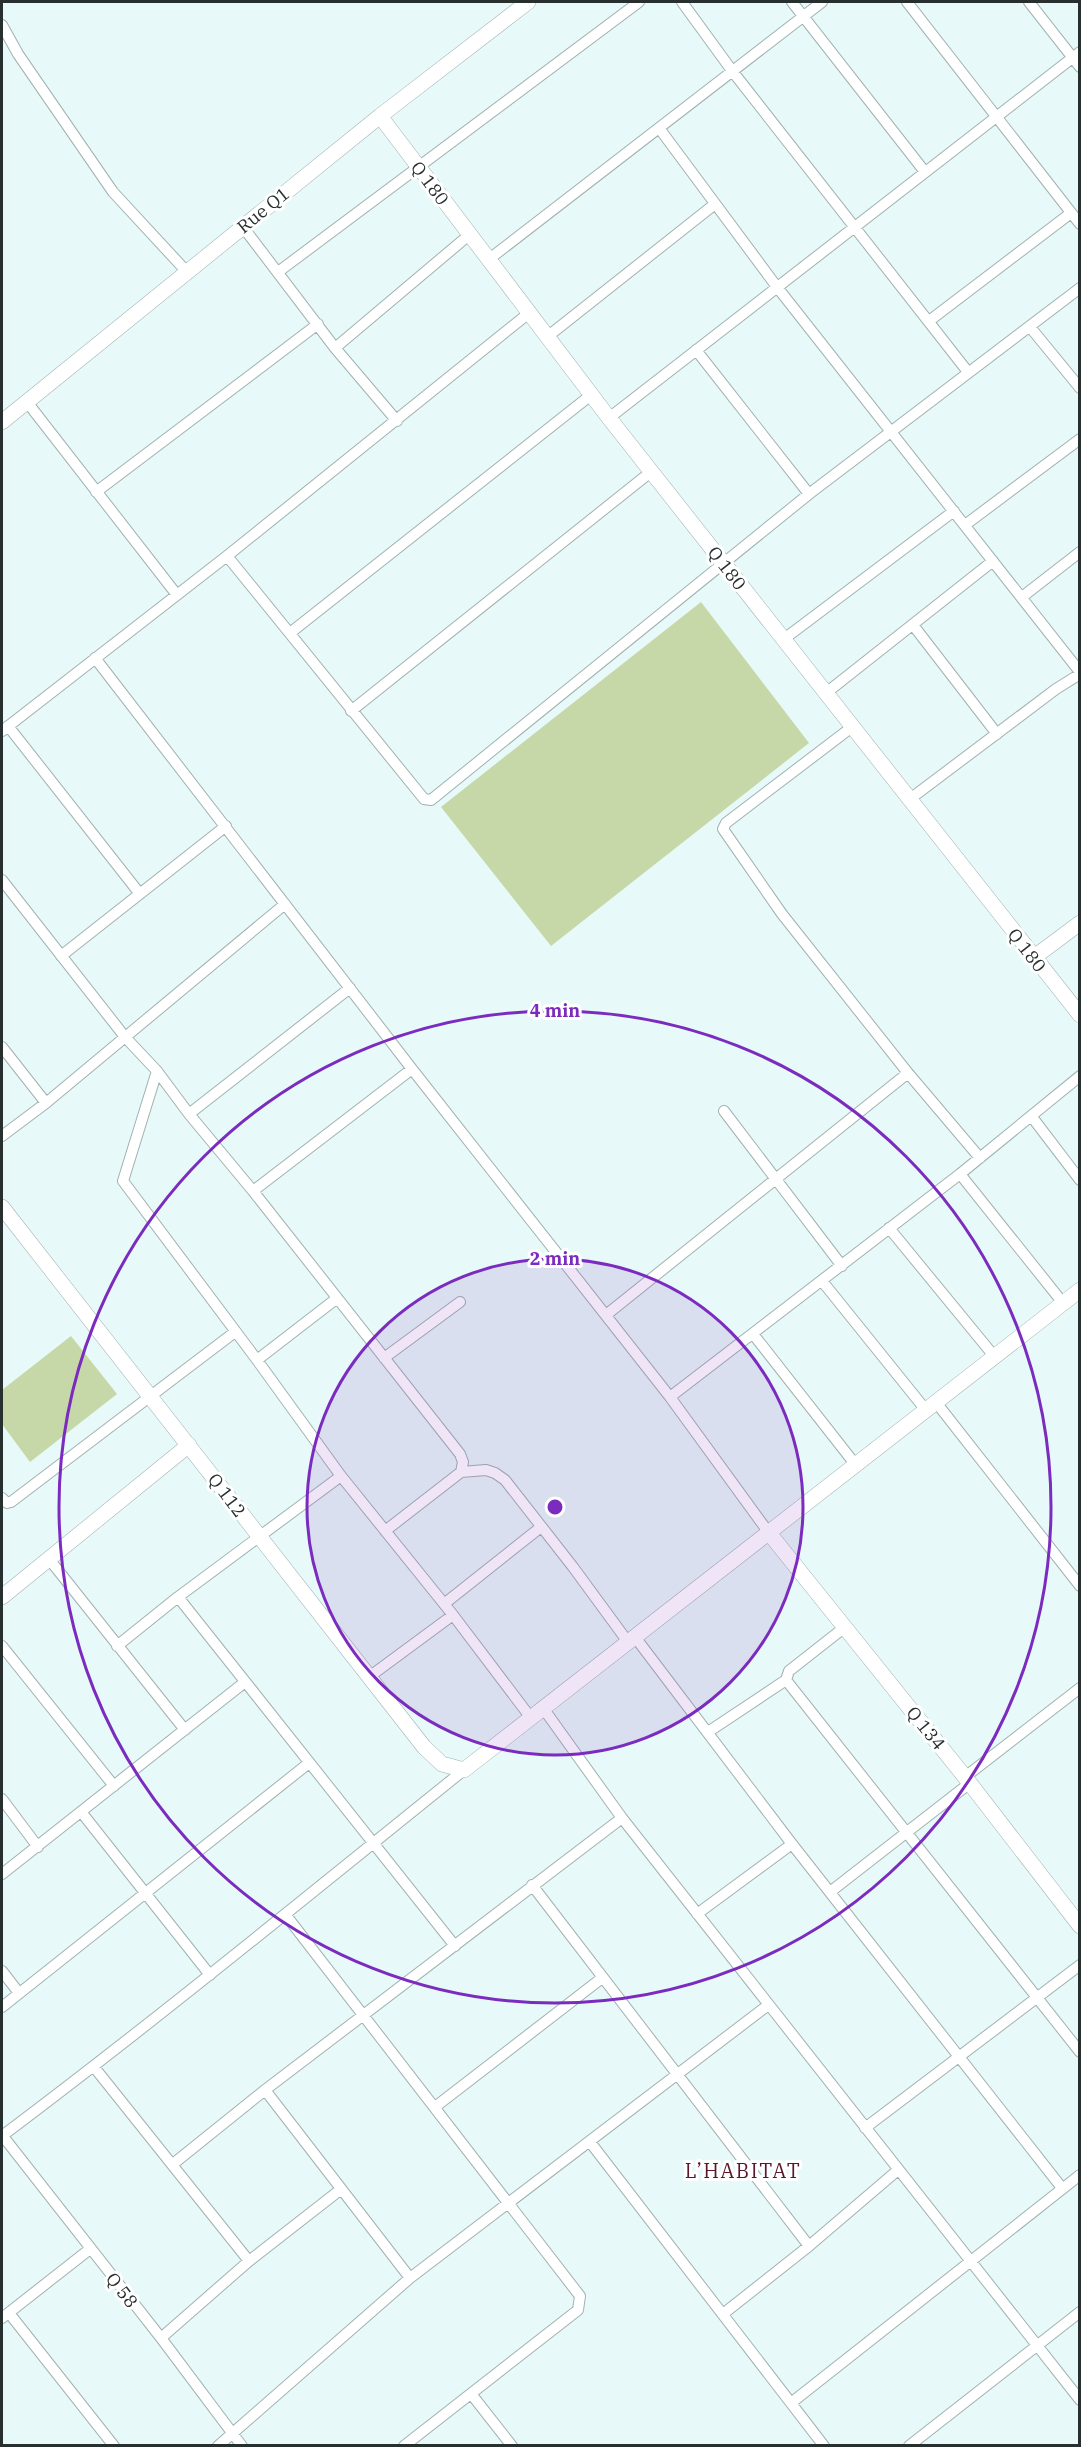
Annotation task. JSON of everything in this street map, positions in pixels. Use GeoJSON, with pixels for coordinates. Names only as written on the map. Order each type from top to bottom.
{"type":"FeatureCollection","features":[{"type":"Feature","properties":{"kind":"street","name":"Rue Q1"},"geometry":{"type":"LineString","coordinates":[[2,422],[380,116],[528,2]]}},
{"type":"Feature","properties":{"kind":"street"},"geometry":{"type":"LineString","coordinates":[[278,272],[639,2]]}},
{"type":"Feature","properties":{"kind":"street"},"geometry":{"type":"LineString","coordinates":[[682,2],[968,372]]}},
{"type":"Feature","properties":{"kind":"street"},"geometry":{"type":"LineString","coordinates":[[792,2],[925,172]]}},
{"type":"Feature","properties":{"kind":"street"},"geometry":{"type":"LineString","coordinates":[[488,260],[822,2]]}},
{"type":"Feature","properties":{"kind":"street"},"geometry":{"type":"LineString","coordinates":[[907,2],[1080,224]]}},
{"type":"Feature","properties":{"kind":"street"},"geometry":{"type":"LineString","coordinates":[[1029,2],[1076,54],[1080,67]]}},
{"type":"Feature","properties":{"kind":"street"},"geometry":{"type":"LineString","coordinates":[[2,25],[18,54],[113,192],[187,272]]}},
{"type":"Feature","properties":{"kind":"street"},"geometry":{"type":"LineString","coordinates":[[609,418],[1076,54]]}},
{"type":"Feature","properties":{"kind":"street","name":"Q 180"},"geometry":{"type":"LineString","coordinates":[[380,116],[609,418],[1080,1016]]}},
{"type":"Feature","properties":{"kind":"street"},"geometry":{"type":"LineString","coordinates":[[659,128],[777,287],[1080,673],[910,799]]}},
{"type":"Feature","properties":{"kind":"street"},"geometry":{"type":"LineString","coordinates":[[547,337],[715,204]]}},
{"type":"Feature","properties":{"kind":"street"},"geometry":{"type":"LineString","coordinates":[[929,321],[1071,213]]}},
{"type":"Feature","properties":{"kind":"street"},"geometry":{"type":"LineString","coordinates":[[243,227],[335,348],[397,421]]}},
{"type":"Feature","properties":{"kind":"street"},"geometry":{"type":"LineString","coordinates":[[335,348],[469,235]]}},
{"type":"Feature","properties":{"kind":"street"},"geometry":{"type":"LineString","coordinates":[[227,556],[424,799],[431,800],[810,494],[1080,288]]}},
{"type":"Feature","properties":{"kind":"street"},"geometry":{"type":"LineString","coordinates":[[140,894],[5,729],[227,556],[529,313]]}},
{"type":"Feature","properties":{"kind":"street"},"geometry":{"type":"LineString","coordinates":[[96,492],[318,324]]}},
{"type":"Feature","properties":{"kind":"street"},"geometry":{"type":"LineString","coordinates":[[1030,327],[1080,388]]}},
{"type":"Feature","properties":{"kind":"street"},"geometry":{"type":"LineString","coordinates":[[696,350],[810,494]]}},
{"type":"Feature","properties":{"kind":"street"},"geometry":{"type":"LineString","coordinates":[[290,633],[591,394]]}},
{"type":"Feature","properties":{"kind":"street"},"geometry":{"type":"LineString","coordinates":[[27,402],[177,594]]}},
{"type":"Feature","properties":{"kind":"street"},"geometry":{"type":"LineString","coordinates":[[965,525],[1080,439]]}},
{"type":"Feature","properties":{"kind":"street"},"geometry":{"type":"LineString","coordinates":[[351,711],[652,471]]}},
{"type":"Feature","properties":{"kind":"street"},"geometry":{"type":"LineString","coordinates":[[784,639],[954,511]]}},
{"type":"Feature","properties":{"kind":"street"},"geometry":{"type":"LineString","coordinates":[[1022,597],[1080,552]]}},
{"type":"Feature","properties":{"kind":"street"},"geometry":{"type":"LineString","coordinates":[[826,693],[993,561]]}},
{"type":"Feature","properties":{"kind":"street"},"geometry":{"type":"LineString","coordinates":[[913,625],[997,734]]}},
{"type":"Feature","properties":{"kind":"street"},"geometry":{"type":"LineString","coordinates":[[95,658],[412,1069],[670,1397],[769,1533]]}},
{"type":"Feature","properties":{"kind":"street"},"geometry":{"type":"LineString","coordinates":[[852,726],[741,811],[726,823],[723,829],[782,914],[908,1073],[980,1158]]}},
{"type":"Feature","properties":{"kind":"street"},"geometry":{"type":"LineString","coordinates":[[61,956],[226,826]]}},
{"type":"Feature","properties":{"kind":"street"},"geometry":{"type":"LineString","coordinates":[[2,880],[125,1037],[157,1071],[189,1114],[253,1191],[460,1454],[463,1462],[462,1472]]}},
{"type":"Feature","properties":{"kind":"street"},"geometry":{"type":"LineString","coordinates":[[2,1136],[46,1103],[285,904]]}},
{"type":"Feature","properties":{"kind":"street"},"geometry":{"type":"LineString","coordinates":[[1033,958],[1080,922]]}},
{"type":"Feature","properties":{"kind":"street"},"geometry":{"type":"LineString","coordinates":[[189,1114],[350,988]]}},
{"type":"Feature","properties":{"kind":"street"},"geometry":{"type":"LineString","coordinates":[[2,1047],[46,1103]]}},
{"type":"Feature","properties":{"kind":"street"},"geometry":{"type":"LineString","coordinates":[[253,1191],[412,1069]]}},
{"type":"Feature","properties":{"kind":"street"},"geometry":{"type":"LineString","coordinates":[[157,1071],[123,1181],[258,1360],[341,1476],[622,1818],[767,2006],[1080,2400]]}},
{"type":"Feature","properties":{"kind":"street"},"geometry":{"type":"LineString","coordinates":[[606,1315],[908,1073]]}},
{"type":"Feature","properties":{"kind":"street"},"geometry":{"type":"LineString","coordinates":[[670,1397],[980,1158],[1080,1076]]}},
{"type":"Feature","properties":{"kind":"street"},"geometry":{"type":"LineString","coordinates":[[723,1111],[842,1266]]}},
{"type":"Feature","properties":{"kind":"street"},"geometry":{"type":"LineString","coordinates":[[1032,1117],[1080,1180]]}},
{"type":"Feature","properties":{"kind":"street"},"geometry":{"type":"LineString","coordinates":[[960,1173],[1063,1303]]}},
{"type":"Feature","properties":{"kind":"street","name":"Q 112"},"geometry":{"type":"LineString","coordinates":[[2,1207],[433,1757],[442,1764],[464,1770]]}},
{"type":"Feature","properties":{"kind":"street"},"geometry":{"type":"LineString","coordinates":[[889,1228],[994,1356]]}},
{"type":"Feature","properties":{"kind":"street"},"geometry":{"type":"LineString","coordinates":[[822,1281],[930,1405],[1080,1586]]}},
{"type":"Feature","properties":{"kind":"street"},"geometry":{"type":"LineString","coordinates":[[2,2136],[94,2067],[464,1770],[1080,1290]]}},
{"type":"Feature","properties":{"kind":"street"},"geometry":{"type":"LineString","coordinates":[[258,1360],[336,1299]]}},
{"type":"Feature","properties":{"kind":"street"},"geometry":{"type":"LineString","coordinates":[[384,1358],[460,1302]]}},
{"type":"Feature","properties":{"kind":"street"},"geometry":{"type":"LineString","coordinates":[[2,1498],[7,1503],[12,1502],[235,1332]]}},
{"type":"Feature","properties":{"kind":"street"},"geometry":{"type":"LineString","coordinates":[[753,1334],[855,1464]]}},
{"type":"Feature","properties":{"kind":"street"},"geometry":{"type":"LineString","coordinates":[[2,1598],[189,1445]]}},
{"type":"Feature","properties":{"kind":"street"},"geometry":{"type":"LineString","coordinates":[[385,1531],[462,1472],[486,1470],[505,1480],[631,1640],[708,1732],[792,1844],[1062,2188]]}},
{"type":"Feature","properties":{"kind":"street"},"geometry":{"type":"LineString","coordinates":[[117,1646],[178,1597],[341,1476]]}},
{"type":"Feature","properties":{"kind":"street"},"geometry":{"type":"LineString","coordinates":[[444,1604],[541,1527]]}},
{"type":"Feature","properties":{"kind":"street","name":"Q 134"},"geometry":{"type":"LineString","coordinates":[[769,1533],[968,1780],[1080,1926]]}},
{"type":"Feature","properties":{"kind":"street"},"geometry":{"type":"LineString","coordinates":[[49,1559],[185,1730]]}},
{"type":"Feature","properties":{"kind":"street"},"geometry":{"type":"LineString","coordinates":[[178,1597],[455,1946]]}},
{"type":"Feature","properties":{"kind":"street"},"geometry":{"type":"LineString","coordinates":[[369,1677],[453,1615]]}},
{"type":"Feature","properties":{"kind":"street"},"geometry":{"type":"LineString","coordinates":[[708,1732],[786,1680],[789,1671],[845,1627]]}},
{"type":"Feature","properties":{"kind":"street"},"geometry":{"type":"LineString","coordinates":[[2,1646],[114,1786]]}},
{"type":"Feature","properties":{"kind":"street"},"geometry":{"type":"LineString","coordinates":[[786,1680],[1080,2052]]}},
{"type":"Feature","properties":{"kind":"street"},"geometry":{"type":"LineString","coordinates":[[2,1874],[245,1682]]}},
{"type":"Feature","properties":{"kind":"street"},"geometry":{"type":"LineString","coordinates":[[830,1892],[906,1833],[1080,1688]]}},
{"type":"Feature","properties":{"kind":"street"},"geometry":{"type":"LineString","coordinates":[[2,2007],[309,1763]]}},
{"type":"Feature","properties":{"kind":"street"},"geometry":{"type":"LineString","coordinates":[[2,1799],[38,1847]]}},
{"type":"Feature","properties":{"kind":"street"},"geometry":{"type":"LineString","coordinates":[[82,1813],[210,1975]]}},
{"type":"Feature","properties":{"kind":"street"},"geometry":{"type":"LineString","coordinates":[[173,2164],[265,2090],[364,2017],[532,1885],[622,1818]]}},
{"type":"Feature","properties":{"kind":"street"},"geometry":{"type":"LineString","coordinates":[[697,1914],[792,1844]]}},
{"type":"Feature","properties":{"kind":"street"},"geometry":{"type":"LineString","coordinates":[[532,1885],[809,2246]]}},
{"type":"Feature","properties":{"kind":"street"},"geometry":{"type":"LineString","coordinates":[[285,1914],[580,2296],[578,2310],[404,2445]]}},
{"type":"Feature","properties":{"kind":"street"},"geometry":{"type":"LineString","coordinates":[[865,2128],[1080,1965]]}},
{"type":"Feature","properties":{"kind":"street"},"geometry":{"type":"LineString","coordinates":[[2,1971],[19,1993]]}},
{"type":"Feature","properties":{"kind":"street"},"geometry":{"type":"LineString","coordinates":[[435,2108],[602,1978]]}},
{"type":"Feature","properties":{"kind":"street"},"geometry":{"type":"LineString","coordinates":[[218,2445],[410,2278],[767,2006]]}},
{"type":"Feature","properties":{"kind":"street"},"geometry":{"type":"LineString","coordinates":[[94,2067],[249,2261]]}},
{"type":"Feature","properties":{"kind":"street"},"geometry":{"type":"LineString","coordinates":[[265,2090],[410,2278]]}},
{"type":"Feature","properties":{"kind":"street","name":"Q 58"},"geometry":{"type":"LineString","coordinates":[[2,2136],[242,2445]]}},
{"type":"Feature","properties":{"kind":"street"},"geometry":{"type":"LineString","coordinates":[[590,2142],[824,2445]]}},
{"type":"Feature","properties":{"kind":"street"},"geometry":{"type":"LineString","coordinates":[[723,2314],[809,2246],[898,2170]]}},
{"type":"Feature","properties":{"kind":"street"},"geometry":{"type":"LineString","coordinates":[[791,2403],[1080,2175]]}},
{"type":"Feature","properties":{"kind":"street"},"geometry":{"type":"LineString","coordinates":[[161,2338],[249,2261],[340,2190]]}},
{"type":"Feature","properties":{"kind":"street"},"geometry":{"type":"LineString","coordinates":[[90,2249],[5,2315],[114,2445]]}},
{"type":"Feature","properties":{"kind":"street"},"geometry":{"type":"LineString","coordinates":[[909,2445],[1080,2312]]}},
{"type":"Feature","properties":{"kind":"street"},"geometry":{"type":"LineString","coordinates":[[472,2394],[512,2445]]}},
{"type":"Feature","properties":{"kind":"green space"},"geometry":{"type":"Polygon","coordinates":[[[701,602],[809,743],[551,946],[441,807],[701,602]]]}},
{"type":"Feature","properties":{"kind":"green space"},"geometry":{"type":"Polygon","coordinates":[[[71,1336],[117,1394],[30,1462],[2,1424],[2,1390],[71,1336]]]}},
{"type":"Feature","properties":{"kind":"district","name":"L’HABITAT"},"geometry":{"type":"Point","coordinates":[743,2170]}}]}
